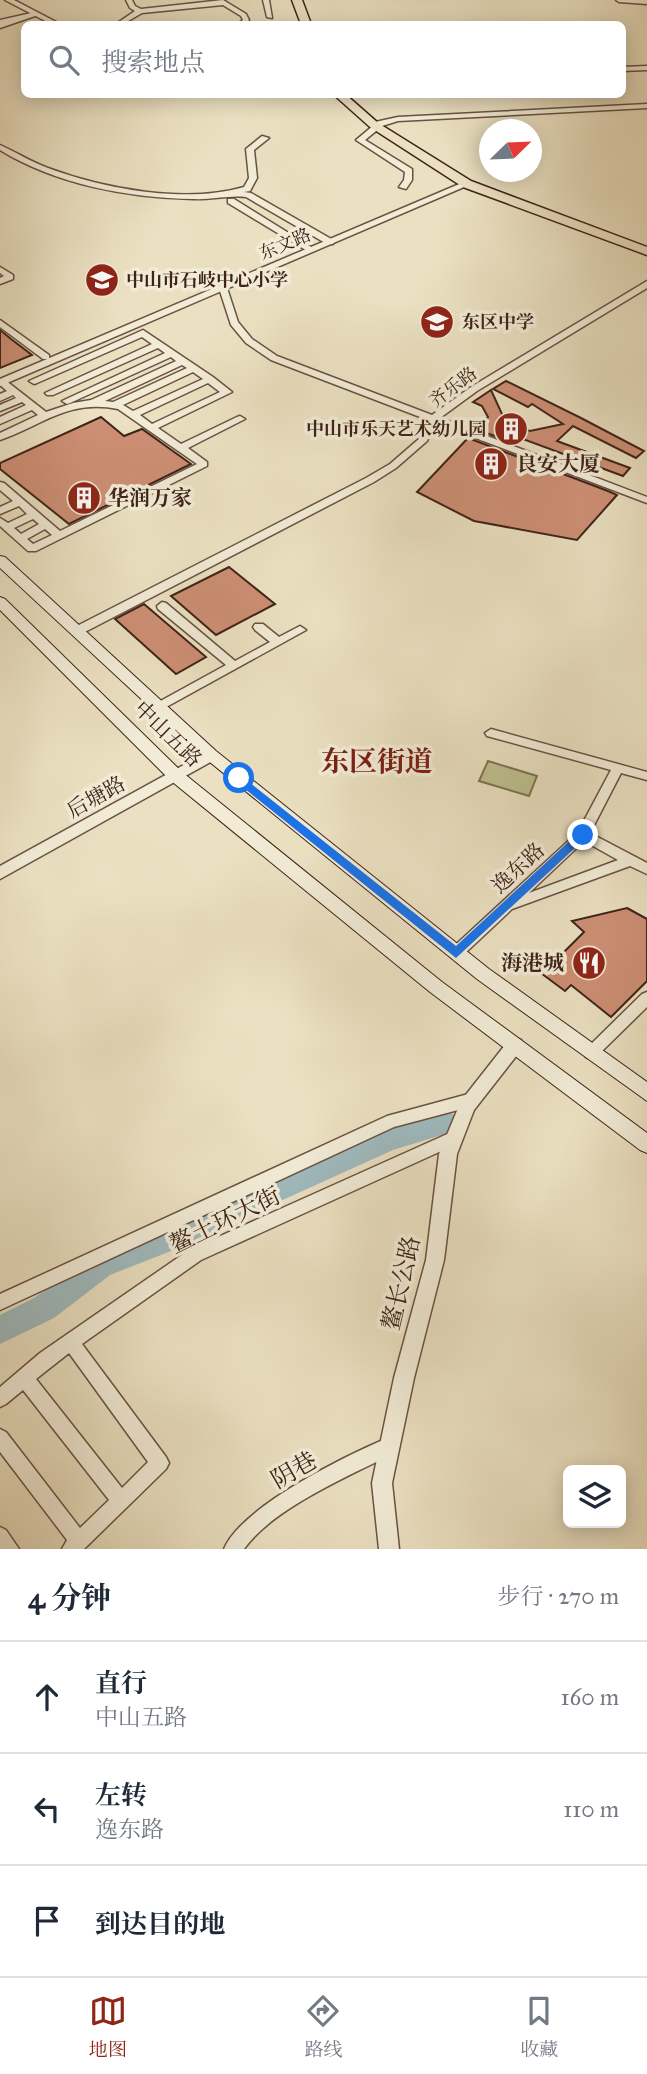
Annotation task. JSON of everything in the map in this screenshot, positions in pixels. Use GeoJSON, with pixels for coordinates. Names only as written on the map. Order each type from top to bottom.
{"type":"FeatureCollection","features":[{"type":"Feature","properties":{"kind":"main road"},"geometry":{"type":"LineString","coordinates":[[297,0],[305,21]]}},
{"type":"Feature","properties":{"kind":"main road"},"geometry":{"type":"LineString","coordinates":[[303,0],[311,21]]}},
{"type":"Feature","properties":{"kind":"main road"},"geometry":{"type":"LineString","coordinates":[[343,98],[378,125],[463,181],[647,249]]}},
{"type":"Feature","properties":{"kind":"main road"},"geometry":{"type":"LineString","coordinates":[[351,98],[378,125],[473,181],[647,249]]}},
{"type":"Feature","properties":{"kind":"main road","name":"中山五路"},"geometry":{"type":"LineString","coordinates":[[0,559],[211,755],[456,953],[647,1093]]}},
{"type":"Feature","properties":{"kind":"main road","name":"中山五路"},"geometry":{"type":"LineString","coordinates":[[0,602],[176,776],[436,987],[647,1144]]}},
{"type":"Feature","properties":{"kind":"street"},"geometry":{"type":"LineString","coordinates":[[0,0],[48,21]]}},
{"type":"Feature","properties":{"kind":"street"},"geometry":{"type":"LineString","coordinates":[[9,0],[41,21]]}},
{"type":"Feature","properties":{"kind":"street"},"geometry":{"type":"LineString","coordinates":[[129,0],[132,7],[140,11]]}},
{"type":"Feature","properties":{"kind":"street"},"geometry":{"type":"LineString","coordinates":[[266,0],[270,17]]}},
{"type":"Feature","properties":{"kind":"street"},"geometry":{"type":"LineString","coordinates":[[619,0],[647,2]]}},
{"type":"Feature","properties":{"kind":"street"},"geometry":{"type":"LineString","coordinates":[[124,21],[140,11],[221,2],[244,15],[245,21]]}},
{"type":"Feature","properties":{"kind":"street"},"geometry":{"type":"LineString","coordinates":[[0,24],[31,15]]}},
{"type":"Feature","properties":{"kind":"street"},"geometry":{"type":"LineString","coordinates":[[626,69],[647,68]]}},
{"type":"Feature","properties":{"kind":"street"},"geometry":{"type":"LineString","coordinates":[[403,187],[408,180],[409,171],[360,140],[378,125],[398,120],[647,106]]}},
{"type":"Feature","properties":{"kind":"street"},"geometry":{"type":"LineString","coordinates":[[0,147],[36,168],[75,179],[183,197],[215,199],[237,195],[253,178],[250,149],[265,138]]}},
{"type":"Feature","properties":{"kind":"street"},"geometry":{"type":"LineString","coordinates":[[0,155],[28,171],[76,184],[182,202],[237,195],[326,240]]}},
{"type":"Feature","properties":{"kind":"street","name":"东文路"},"geometry":{"type":"LineString","coordinates":[[1,381],[223,288],[463,181]]}},
{"type":"Feature","properties":{"kind":"street"},"geometry":{"type":"LineString","coordinates":[[237,195],[308,248]]}},
{"type":"Feature","properties":{"kind":"street","name":"东文路"},"geometry":{"type":"LineString","coordinates":[[1,381],[46,357],[308,248]]}},
{"type":"Feature","properties":{"kind":"street"},"geometry":{"type":"LineString","coordinates":[[0,269],[10,277],[0,281]]}},
{"type":"Feature","properties":{"kind":"street","name":"齐乐路"},"geometry":{"type":"LineString","coordinates":[[433,419],[474,388],[647,284]]}},
{"type":"Feature","properties":{"kind":"street"},"geometry":{"type":"LineString","coordinates":[[77,631],[370,480],[393,466],[424,439],[433,419],[274,358],[249,341],[234,323],[223,288]]}},
{"type":"Feature","properties":{"kind":"street"},"geometry":{"type":"LineString","coordinates":[[0,323],[46,357]]}},
{"type":"Feature","properties":{"kind":"street"},"geometry":{"type":"LineString","coordinates":[[37,383],[143,333],[227,391],[152,428]]}},
{"type":"Feature","properties":{"kind":"street"},"geometry":{"type":"LineString","coordinates":[[50,393],[159,344]]}},
{"type":"Feature","properties":{"kind":"street"},"geometry":{"type":"LineString","coordinates":[[0,438],[172,353]]}},
{"type":"Feature","properties":{"kind":"street"},"geometry":{"type":"LineString","coordinates":[[93,403],[184,361]]}},
{"type":"Feature","properties":{"kind":"street"},"geometry":{"type":"LineString","coordinates":[[115,405],[194,368]]}},
{"type":"Feature","properties":{"kind":"street"},"geometry":{"type":"LineString","coordinates":[[4,524],[32,549],[204,464],[115,405],[65,405],[23,373]]}},
{"type":"Feature","properties":{"kind":"street"},"geometry":{"type":"LineString","coordinates":[[133,415],[210,379]]}},
{"type":"Feature","properties":{"kind":"street"},"geometry":{"type":"LineString","coordinates":[[1,381],[46,416]]}},
{"type":"Feature","properties":{"kind":"street"},"geometry":{"type":"LineString","coordinates":[[0,398],[18,395]]}},
{"type":"Feature","properties":{"kind":"street"},"geometry":{"type":"LineString","coordinates":[[0,408],[18,395]]}},
{"type":"Feature","properties":{"kind":"street"},"geometry":{"type":"LineString","coordinates":[[0,421],[33,406]]}},
{"type":"Feature","properties":{"kind":"street"},"geometry":{"type":"LineString","coordinates":[[181,449],[240,419]]}},
{"type":"Feature","properties":{"kind":"street","name":"齐乐路"},"geometry":{"type":"LineString","coordinates":[[433,419],[647,500]]}},
{"type":"Feature","properties":{"kind":"street"},"geometry":{"type":"LineString","coordinates":[[0,485],[59,536]]}},
{"type":"Feature","properties":{"kind":"street"},"geometry":{"type":"LineString","coordinates":[[0,511],[20,502]]}},
{"type":"Feature","properties":{"kind":"street"},"geometry":{"type":"LineString","coordinates":[[4,524],[34,514]]}},
{"type":"Feature","properties":{"kind":"street"},"geometry":{"type":"LineString","coordinates":[[20,538],[47,525]]}},
{"type":"Feature","properties":{"kind":"street"},"geometry":{"type":"LineString","coordinates":[[162,606],[234,666]]}},
{"type":"Feature","properties":{"kind":"street"},"geometry":{"type":"LineString","coordinates":[[259,627],[278,642]]}},
{"type":"Feature","properties":{"kind":"street"},"geometry":{"type":"LineString","coordinates":[[159,707],[300,630]]}},
{"type":"Feature","properties":{"kind":"street"},"geometry":{"type":"LineString","coordinates":[[491,733],[647,776]]}},
{"type":"Feature","properties":{"kind":"street","name":"后塘路"},"geometry":{"type":"LineString","coordinates":[[0,873],[211,755]]}},
{"type":"Feature","properties":{"kind":"street","name":"逸东路"},"geometry":{"type":"LineString","coordinates":[[456,953],[583,835],[618,768]]}},
{"type":"Feature","properties":{"kind":"street"},"geometry":{"type":"LineString","coordinates":[[583,835],[647,869]]}},
{"type":"Feature","properties":{"kind":"street"},"geometry":{"type":"LineString","coordinates":[[508,906],[632,860]]}},
{"type":"Feature","properties":{"kind":"street"},"geometry":{"type":"LineString","coordinates":[[591,1053],[647,998]]}},
{"type":"Feature","properties":{"kind":"street","name":"鳌长公路"},"geometry":{"type":"LineString","coordinates":[[389,1549],[382,1483],[404,1378],[435,1260],[448,1154],[472,1100],[515,1045]]}},
{"type":"Feature","properties":{"kind":"street"},"geometry":{"type":"LineString","coordinates":[[0,1302],[392,1121],[472,1100]]}},
{"type":"Feature","properties":{"kind":"street","name":"鳌土环大街"},"geometry":{"type":"LineString","coordinates":[[0,1398],[71,1342],[195,1255],[454,1138]]}},
{"type":"Feature","properties":{"kind":"street"},"geometry":{"type":"LineString","coordinates":[[0,1438],[75,1545],[160,1463],[71,1342]]}},
{"type":"Feature","properties":{"kind":"street"},"geometry":{"type":"LineString","coordinates":[[24,1378],[121,1500]]}},
{"type":"Feature","properties":{"kind":"street","name":"阴巷"},"geometry":{"type":"LineString","coordinates":[[233,1549],[239,1538],[292,1497],[390,1446]]}},
{"type":"Feature","properties":{"kind":"street"},"geometry":{"type":"LineString","coordinates":[[0,1536],[10,1549]]}},
{"type":"Feature","properties":{"kind":"green space"},"geometry":{"type":"Polygon","coordinates":[[[488,761],[537,776],[529,796],[479,781],[488,761]]]}},
{"type":"Feature","properties":{"kind":"building"},"geometry":{"type":"Polygon","coordinates":[[[0,330],[11,339],[32,355],[0,368],[0,330]]]}},
{"type":"Feature","properties":{"kind":"building","name":"中山市乐天艺术幼儿园"},"geometry":{"type":"Polygon","coordinates":[[[506,381],[644,451],[636,458],[573,426],[557,441],[630,468],[623,476],[515,436],[513,443],[476,429],[488,417],[482,406],[473,402],[491,390],[502,414],[500,420],[530,431],[563,424],[532,404],[528,407],[493,389],[506,381]]]}},
{"type":"Feature","properties":{"kind":"building","name":"华润万家"},"geometry":{"type":"Polygon","coordinates":[[[101,417],[124,436],[142,429],[191,464],[69,524],[0,469],[0,463],[101,417]]]}},
{"type":"Feature","properties":{"kind":"building","name":"良安大厦"},"geometry":{"type":"Polygon","coordinates":[[[468,438],[617,495],[577,540],[474,521],[417,492],[468,438]]]}},
{"type":"Feature","properties":{"kind":"building"},"geometry":{"type":"Polygon","coordinates":[[[229,567],[275,604],[216,635],[171,596],[229,567]]]}},
{"type":"Feature","properties":{"kind":"building"},"geometry":{"type":"Polygon","coordinates":[[[144,604],[206,657],[176,674],[115,619],[144,604]]]}},
{"type":"Feature","properties":{"kind":"building","name":"海港城"},"geometry":{"type":"Polygon","coordinates":[[[627,908],[647,919],[647,981],[611,1017],[571,985],[565,991],[530,965],[541,955],[554,962],[584,932],[572,921],[627,908]]]}},
{"type":"Feature","properties":{"kind":"waterway"},"geometry":{"type":"LineString","coordinates":[[0,1330],[44,1308],[101,1265],[156,1244],[388,1140],[446,1123]]}},
{"type":"Feature","properties":{"kind":"place","name":"中山市石岐中心小学"},"geometry":{"type":"Point","coordinates":[102,280]}},
{"type":"Feature","properties":{"kind":"place","name":"东区中学"},"geometry":{"type":"Point","coordinates":[437,322]}},
{"type":"Feature","properties":{"kind":"place","name":"中山市乐天艺术幼儿园"},"geometry":{"type":"Point","coordinates":[511,429]}},
{"type":"Feature","properties":{"kind":"place","name":"良安大厦"},"geometry":{"type":"Point","coordinates":[491,464]}},
{"type":"Feature","properties":{"kind":"place","name":"华润万家"},"geometry":{"type":"Point","coordinates":[84,498]}},
{"type":"Feature","properties":{"kind":"place","name":"海港城"},"geometry":{"type":"Point","coordinates":[589,963]}},
{"type":"Feature","properties":{"kind":"district","name":"东区街道"},"geometry":{"type":"Point","coordinates":[377,761]}},
{"type":"Feature","properties":{"kind":"route"},"geometry":{"type":"LineString","coordinates":[[239,778],[456,953],[583,835]]}}]}
